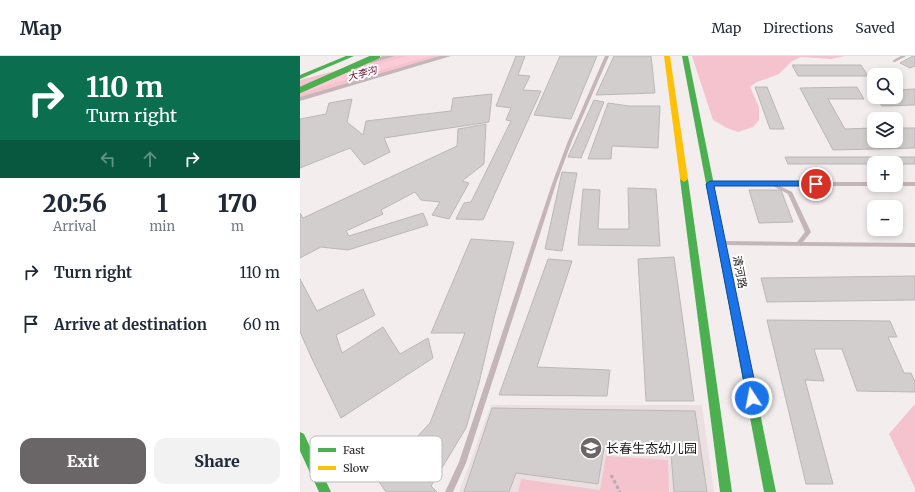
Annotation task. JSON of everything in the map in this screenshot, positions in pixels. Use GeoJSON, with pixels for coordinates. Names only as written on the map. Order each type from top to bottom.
{"type":"FeatureCollection","features":[{"type":"Feature","properties":{"kind":"main road"},"geometry":{"type":"LineString","coordinates":[[300,78],[351,56]]}},
{"type":"Feature","properties":{"kind":"main road"},"geometry":{"type":"LineString","coordinates":[[300,90],[377,56]]}},
{"type":"Feature","properties":{"kind":"main road"},"geometry":{"type":"LineString","coordinates":[[667,56],[726,492]]}},
{"type":"Feature","properties":{"kind":"main road","name":"清河路"},"geometry":{"type":"LineString","coordinates":[[685,56],[770,492]]}},
{"type":"Feature","properties":{"kind":"main road"},"geometry":{"type":"LineString","coordinates":[[300,438],[310,460]]}},
{"type":"Feature","properties":{"kind":"main road"},"geometry":{"type":"LineString","coordinates":[[320,482],[325,492]]}},
{"type":"Feature","properties":{"kind":"street"},"geometry":{"type":"LineString","coordinates":[[300,78],[392,56]]}},
{"type":"Feature","properties":{"kind":"street"},"geometry":{"type":"LineString","coordinates":[[300,99],[448,56]]}},
{"type":"Feature","properties":{"kind":"lane"},"geometry":{"type":"LineString","coordinates":[[449,492],[462,463],[555,181],[570,141],[607,56]]}},
{"type":"Feature","properties":{"kind":"lane"},"geometry":{"type":"LineString","coordinates":[[894,61],[904,56]]}},
{"type":"Feature","properties":{"kind":"lane"},"geometry":{"type":"LineString","coordinates":[[710,184],[867,184]]}},
{"type":"Feature","properties":{"kind":"lane"},"geometry":{"type":"LineString","coordinates":[[773,184],[790,193],[808,232],[798,244]]}},
{"type":"Feature","properties":{"kind":"lane"},"geometry":{"type":"LineString","coordinates":[[903,184],[915,184]]}},
{"type":"Feature","properties":{"kind":"lane"},"geometry":{"type":"LineString","coordinates":[[722,242],[915,245]]}},
{"type":"Feature","properties":{"kind":"path"},"geometry":{"type":"LineString","coordinates":[[611,475],[620,492]]}},
{"type":"Feature","properties":{"kind":"shaded area"},"geometry":{"type":"Polygon","coordinates":[[[392,56],[448,56],[300,99],[300,80],[392,56]]]}},
{"type":"Feature","properties":{"kind":"shaded area"},"geometry":{"type":"Polygon","coordinates":[[[692,56],[845,56],[831,59],[801,57],[792,61],[779,74],[757,82],[750,87],[759,107],[759,120],[753,127],[738,132],[713,120],[692,56]]]}},
{"type":"Feature","properties":{"kind":"shaded area"},"geometry":{"type":"Polygon","coordinates":[[[915,404],[915,488],[889,434],[915,404]]]}},
{"type":"Feature","properties":{"kind":"shaded area","name":"长春生态幼儿园"},"geometry":{"type":"Polygon","coordinates":[[[491,405],[702,405],[714,492],[459,492],[491,405]]]}},
{"type":"Feature","properties":{"kind":"shaded area"},"geometry":{"type":"Polygon","coordinates":[[[606,456],[668,460],[669,492],[518,492],[521,479],[600,490],[606,456]]]}},
{"type":"Feature","properties":{"kind":"water","name":"大李沟"},"geometry":{"type":"Polygon","coordinates":[[[407,56],[431,56],[300,93],[300,86],[407,56]]]}},
{"type":"Feature","properties":{"kind":"building"},"geometry":{"type":"Polygon","coordinates":[[[516,56],[525,56],[518,75],[530,76],[523,90],[541,91],[483,220],[456,219],[464,203],[471,202],[511,121],[506,120],[511,108],[496,106],[516,56]]]}},
{"type":"Feature","properties":{"kind":"building"},"geometry":{"type":"Polygon","coordinates":[[[560,56],[597,56],[571,119],[534,115],[560,56]]]}},
{"type":"Feature","properties":{"kind":"building"},"geometry":{"type":"Polygon","coordinates":[[[614,56],[651,56],[655,93],[596,95],[614,56]]]}},
{"type":"Feature","properties":{"kind":"building"},"geometry":{"type":"Polygon","coordinates":[[[915,56],[915,66],[910,68],[900,63],[915,56]]]}},
{"type":"Feature","properties":{"kind":"building"},"geometry":{"type":"Polygon","coordinates":[[[792,65],[861,65],[867,74],[867,76],[798,76],[792,65]]]}},
{"type":"Feature","properties":{"kind":"building"},"geometry":{"type":"Polygon","coordinates":[[[755,87],[767,87],[784,129],[770,129],[755,87]]]}},
{"type":"Feature","properties":{"kind":"building"},"geometry":{"type":"Polygon","coordinates":[[[857,87],[864,99],[828,99],[845,129],[867,128],[867,148],[903,148],[903,128],[915,128],[915,148],[833,150],[800,88],[857,87]]]}},
{"type":"Feature","properties":{"kind":"building"},"geometry":{"type":"Polygon","coordinates":[[[915,89],[915,105],[882,106],[881,104],[903,104],[903,90],[915,89]]]}},
{"type":"Feature","properties":{"kind":"building"},"geometry":{"type":"Polygon","coordinates":[[[492,94],[489,122],[384,138],[390,152],[364,165],[350,148],[300,168],[300,119],[326,114],[329,103],[352,99],[347,122],[363,135],[366,121],[451,111],[453,98],[492,94]]]}},
{"type":"Feature","properties":{"kind":"building"},"geometry":{"type":"Polygon","coordinates":[[[594,100],[604,102],[581,158],[568,157],[594,100]]]}},
{"type":"Feature","properties":{"kind":"building"},"geometry":{"type":"Polygon","coordinates":[[[608,103],[629,106],[660,106],[658,148],[612,146],[611,159],[588,159],[608,103]]]}},
{"type":"Feature","properties":{"kind":"building"},"geometry":{"type":"Polygon","coordinates":[[[486,124],[484,164],[462,181],[469,183],[449,219],[432,215],[440,202],[421,200],[415,192],[381,210],[383,214],[346,231],[349,236],[423,213],[428,225],[348,250],[321,247],[300,258],[300,213],[303,218],[457,146],[458,129],[486,124]]]}},
{"type":"Feature","properties":{"kind":"building"},"geometry":{"type":"Polygon","coordinates":[[[785,157],[867,157],[867,164],[788,164],[785,157]]]}},
{"type":"Feature","properties":{"kind":"building"},"geometry":{"type":"Polygon","coordinates":[[[903,157],[915,157],[915,164],[903,164],[903,157]]]}},
{"type":"Feature","properties":{"kind":"building"},"geometry":{"type":"Polygon","coordinates":[[[562,172],[577,173],[562,251],[545,249],[562,172]]]}},
{"type":"Feature","properties":{"kind":"building"},"geometry":{"type":"Polygon","coordinates":[[[628,188],[656,189],[660,246],[578,245],[583,189],[600,190],[598,229],[629,229],[628,188]]]}},
{"type":"Feature","properties":{"kind":"building"},"geometry":{"type":"Polygon","coordinates":[[[749,190],[781,190],[793,222],[759,223],[749,190]]]}},
{"type":"Feature","properties":{"kind":"building"},"geometry":{"type":"Polygon","coordinates":[[[471,239],[514,242],[479,383],[466,428],[442,468],[442,436],[418,436],[430,423],[465,333],[431,333],[471,239]]]}},
{"type":"Feature","properties":{"kind":"building"},"geometry":{"type":"Polygon","coordinates":[[[674,257],[694,401],[646,401],[638,259],[674,257]]]}},
{"type":"Feature","properties":{"kind":"building"},"geometry":{"type":"Polygon","coordinates":[[[548,259],[572,261],[537,367],[610,370],[607,396],[499,395],[548,259]]]}},
{"type":"Feature","properties":{"kind":"building"},"geometry":{"type":"Polygon","coordinates":[[[915,276],[915,300],[767,302],[761,278],[915,276]]]}},
{"type":"Feature","properties":{"kind":"building"},"geometry":{"type":"Polygon","coordinates":[[[300,279],[317,311],[363,289],[375,315],[336,335],[342,353],[383,327],[400,354],[428,338],[433,358],[341,418],[300,332],[300,279]]]}},
{"type":"Feature","properties":{"kind":"building"},"geometry":{"type":"Polygon","coordinates":[[[767,320],[890,321],[897,337],[888,337],[904,373],[911,373],[915,382],[915,392],[857,391],[842,349],[814,349],[824,381],[805,380],[833,484],[806,484],[767,320]]]}},
{"type":"Feature","properties":{"kind":"building","name":"长春生态幼儿园"},"geometry":{"type":"Polygon","coordinates":[[[492,408],[695,411],[707,492],[674,492],[671,453],[604,448],[598,484],[516,473],[509,492],[464,492],[492,408]]]}},
{"type":"Feature","properties":{"kind":"building"},"geometry":{"type":"Polygon","coordinates":[[[379,482],[433,482],[431,486],[437,492],[386,492],[379,482]]]}},
{"type":"Feature","properties":{"kind":"traffic: fast"},"geometry":{"type":"LineString","coordinates":[[300,77],[351,56]]}},
{"type":"Feature","properties":{"kind":"traffic: fast"},"geometry":{"type":"LineString","coordinates":[[300,90],[377,56]]}},
{"type":"Feature","properties":{"kind":"traffic: fast"},"geometry":{"type":"LineString","coordinates":[[685,56],[770,492]]}},
{"type":"Feature","properties":{"kind":"traffic: fast"},"geometry":{"type":"LineString","coordinates":[[684,179],[726,492]]}},
{"type":"Feature","properties":{"kind":"traffic: fast"},"geometry":{"type":"LineString","coordinates":[[300,438],[310,460]]}},
{"type":"Feature","properties":{"kind":"traffic: fast"},"geometry":{"type":"LineString","coordinates":[[320,482],[325,492]]}},
{"type":"Feature","properties":{"kind":"traffic: slow"},"geometry":{"type":"LineString","coordinates":[[667,56],[684,179]]}},
{"type":"Feature","properties":{"kind":"place","name":"长春生态幼儿园"},"geometry":{"type":"Point","coordinates":[591,448]}},
{"type":"Feature","properties":{"kind":"route"},"geometry":{"type":"LineString","coordinates":[[752,398],[710,184],[816,184]]}}]}
